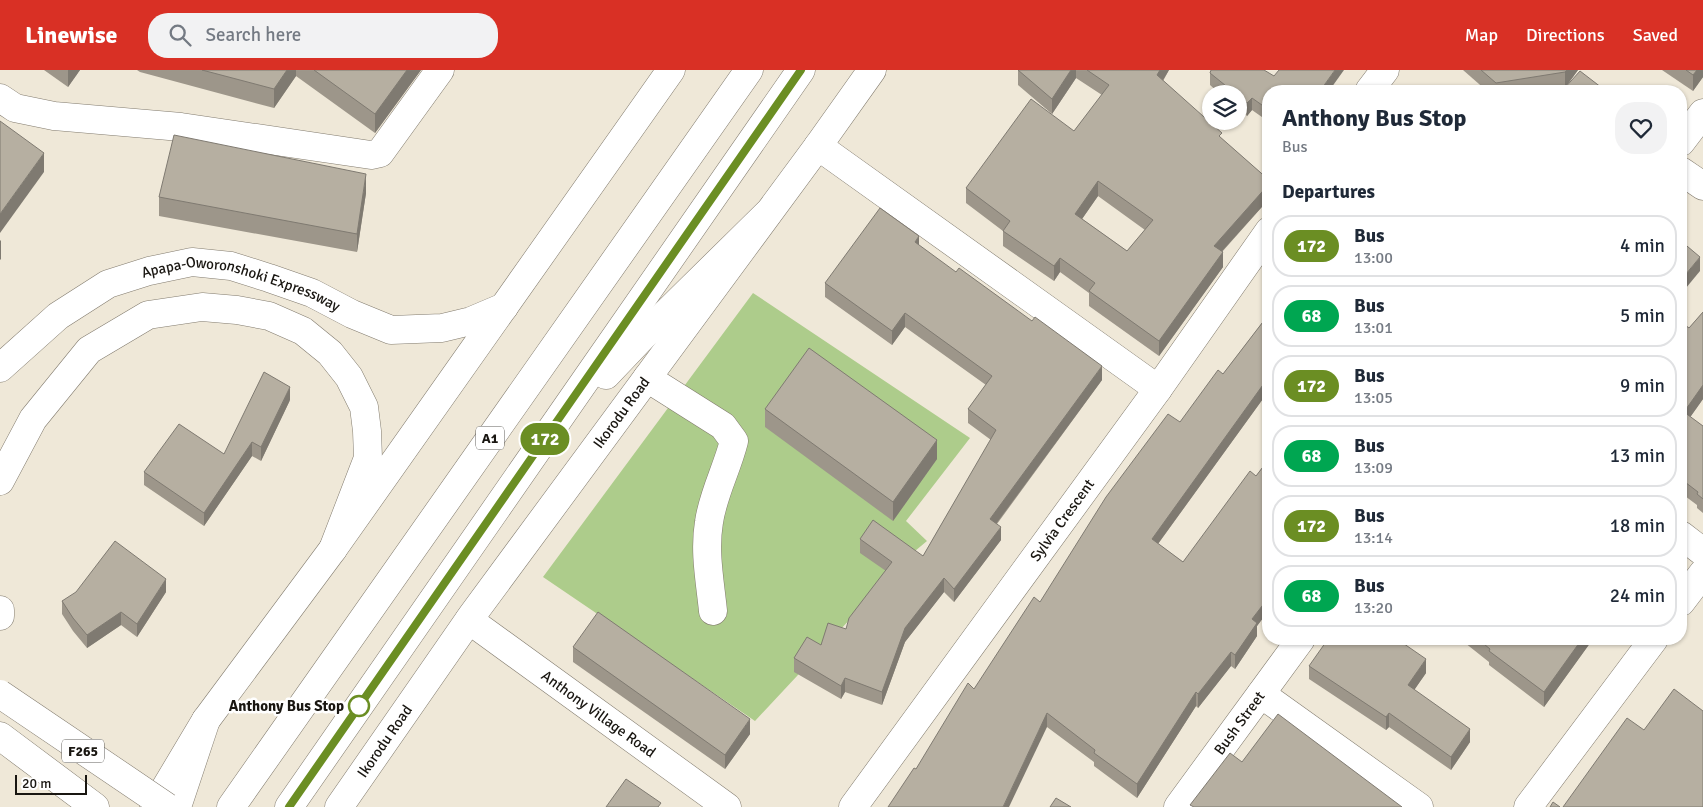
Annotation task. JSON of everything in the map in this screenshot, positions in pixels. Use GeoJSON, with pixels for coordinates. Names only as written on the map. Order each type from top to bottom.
{"type":"FeatureCollection","features":[{"type":"Feature","properties":{"kind":"main road"},"geometry":{"type":"LineString","coordinates":[[0,98],[15,108],[54,116],[181,127],[371,155],[380,153],[440,70]]}},
{"type":"Feature","properties":{"kind":"main road"},"geometry":{"type":"LineString","coordinates":[[154,807],[206,720],[333,549],[671,70]]}},
{"type":"Feature","properties":{"kind":"main road","name":"A1"},"geometry":{"type":"LineString","coordinates":[[231,807],[749,70]]}},
{"type":"Feature","properties":{"kind":"main road"},"geometry":{"type":"LineString","coordinates":[[289,807],[801,70]]}},
{"type":"Feature","properties":{"kind":"main road","name":"Ikorodu Road"},"geometry":{"type":"LineString","coordinates":[[339,807],[469,620],[872,70]]}},
{"type":"Feature","properties":{"kind":"main road"},"geometry":{"type":"LineString","coordinates":[[1374,85],[1385,70]]}},
{"type":"Feature","properties":{"kind":"main road"},"geometry":{"type":"LineString","coordinates":[[1687,134],[1703,113]]}},
{"type":"Feature","properties":{"kind":"main road"},"geometry":{"type":"LineString","coordinates":[[818,146],[870,181],[1158,390]]}},
{"type":"Feature","properties":{"kind":"main road"},"geometry":{"type":"LineString","coordinates":[[1687,174],[1703,186]]}},
{"type":"Feature","properties":{"kind":"main road"},"geometry":{"type":"LineString","coordinates":[[545,439],[644,335],[768,213]]}},
{"type":"Feature","properties":{"kind":"main road","name":"Sylvia Crescent"},"geometry":{"type":"LineString","coordinates":[[853,807],[1158,390],[1262,241]]}},
{"type":"Feature","properties":{"kind":"main road","name":"Apapa-Oworonshoki Expressway"},"geometry":{"type":"LineString","coordinates":[[0,368],[58,316],[108,284],[150,271],[192,262],[231,266],[269,278],[312,293],[352,314],[391,330],[442,328],[471,320],[504,307]]}},
{"type":"Feature","properties":{"kind":"main road"},"geometry":{"type":"LineString","coordinates":[[0,481],[33,419],[89,350],[148,315],[202,307],[237,310],[269,316],[303,331],[330,353],[349,377],[364,407],[368,458],[333,549]]}},
{"type":"Feature","properties":{"kind":"main road"},"geometry":{"type":"LineString","coordinates":[[647,378],[723,426],[734,442],[729,462],[718,486],[709,521],[706,549],[713,610]]}},
{"type":"Feature","properties":{"kind":"main road"},"geometry":{"type":"LineString","coordinates":[[1687,540],[1703,552]]}},
{"type":"Feature","properties":{"kind":"main road"},"geometry":{"type":"LineString","coordinates":[[1687,594],[1703,572]]}},
{"type":"Feature","properties":{"kind":"main road"},"geometry":{"type":"LineString","coordinates":[[0,610],[0,616]]}},
{"type":"Feature","properties":{"kind":"main road","name":"Anthony Village Road"},"geometry":{"type":"LineString","coordinates":[[469,620],[727,807]]}},
{"type":"Feature","properties":{"kind":"main road","name":"Bush Street"},"geometry":{"type":"LineString","coordinates":[[1178,807],[1297,645]]}},
{"type":"Feature","properties":{"kind":"main road"},"geometry":{"type":"LineString","coordinates":[[1528,807],[1650,645]]}},
{"type":"Feature","properties":{"kind":"main road","name":"F265"},"geometry":{"type":"LineString","coordinates":[[0,694],[166,807]]}},
{"type":"Feature","properties":{"kind":"main road"},"geometry":{"type":"LineString","coordinates":[[1261,694],[1419,807]]}},
{"type":"Feature","properties":{"kind":"main road"},"geometry":{"type":"LineString","coordinates":[[177,807],[206,720]]}},
{"type":"Feature","properties":{"kind":"main road","name":"F265"},"geometry":{"type":"LineString","coordinates":[[0,736],[95,807]]}},
{"type":"Feature","properties":{"kind":"green space"},"geometry":{"type":"Polygon","coordinates":[[[753,293],[970,438],[906,521],[927,541],[909,556],[755,721],[543,577],[753,293]]]}},
{"type":"Feature","properties":{"kind":"building"},"geometry":{"type":"Polygon","coordinates":[[[202,70],[287,70],[274,89],[202,70]]]}},
{"type":"Feature","properties":{"kind":"building"},"geometry":{"type":"Polygon","coordinates":[[[314,70],[407,70],[375,114],[314,70]]]}},
{"type":"Feature","properties":{"kind":"building"},"geometry":{"type":"Polygon","coordinates":[[[1018,70],[1071,70],[1052,99],[1018,70]]]}},
{"type":"Feature","properties":{"kind":"building"},"geometry":{"type":"Polygon","coordinates":[[[1087,70],[1160,70],[1157,75],[1202,115],[1202,130],[1219,130],[1222,133],[1219,136],[1262,174],[1262,192],[1214,246],[1223,252],[1159,341],[1089,291],[1095,283],[1060,258],[1054,266],[1003,231],[1010,221],[966,188],[1031,99],[1074,131],[1109,85],[1087,70]],[[1098,181],[1075,214],[1127,251],[1153,220],[1098,181]]]}},
{"type":"Feature","properties":{"kind":"building"},"geometry":{"type":"Polygon","coordinates":[[[1211,70],[1264,70],[1274,76],[1279,70],[1335,70],[1324,85],[1262,85],[1262,105],[1252,98],[1247,103],[1247,85],[1225,85],[1210,73],[1211,70]]]}},
{"type":"Feature","properties":{"kind":"building"},"geometry":{"type":"Polygon","coordinates":[[[1481,70],[1567,70],[1565,72],[1496,83],[1481,70]]]}},
{"type":"Feature","properties":{"kind":"building"},"geometry":{"type":"Polygon","coordinates":[[[1686,70],[1697,70],[1693,75],[1686,70]]]}},
{"type":"Feature","properties":{"kind":"building"},"geometry":{"type":"Polygon","coordinates":[[[1580,71],[1598,85],[1567,85],[1580,71]]]}},
{"type":"Feature","properties":{"kind":"building"},"geometry":{"type":"Polygon","coordinates":[[[0,121],[44,153],[0,214],[0,121]]]}},
{"type":"Feature","properties":{"kind":"building"},"geometry":{"type":"Polygon","coordinates":[[[174,135],[366,174],[357,234],[159,197],[174,135]]]}},
{"type":"Feature","properties":{"kind":"building"},"geometry":{"type":"Polygon","coordinates":[[[880,208],[919,236],[915,242],[956,272],[959,268],[1032,321],[1035,317],[1102,366],[990,519],[1001,527],[954,589],[944,578],[905,628],[882,692],[845,678],[841,686],[794,658],[807,637],[821,645],[828,623],[846,629],[849,618],[892,562],[860,539],[873,520],[923,556],[996,430],[968,409],[992,376],[905,313],[892,331],[825,283],[880,208]]]}},
{"type":"Feature","properties":{"kind":"building"},"geometry":{"type":"Polygon","coordinates":[[[1687,246],[1700,257],[1687,273],[1687,246]]]}},
{"type":"Feature","properties":{"kind":"building"},"geometry":{"type":"Polygon","coordinates":[[[1703,312],[1703,385],[1687,408],[1687,326],[1689,328],[1703,312]]]}},
{"type":"Feature","properties":{"kind":"building"},"geometry":{"type":"Polygon","coordinates":[[[1262,323],[1262,386],[1152,539],[1183,562],[1250,471],[1256,476],[1262,468],[1262,606],[1252,619],[1257,623],[1235,655],[1231,652],[1198,694],[1196,692],[1137,784],[1094,753],[1095,750],[1047,713],[1003,807],[888,807],[914,768],[916,769],[968,683],[974,689],[1034,597],[1040,602],[1106,497],[1168,414],[1180,422],[1218,370],[1223,374],[1262,323]]]}},
{"type":"Feature","properties":{"kind":"building"},"geometry":{"type":"Polygon","coordinates":[[[809,348],[937,440],[893,502],[765,409],[809,348]]]}},
{"type":"Feature","properties":{"kind":"building"},"geometry":{"type":"Polygon","coordinates":[[[264,372],[290,387],[261,447],[252,442],[204,513],[144,472],[179,424],[224,454],[264,372]]]}},
{"type":"Feature","properties":{"kind":"building"},"geometry":{"type":"Polygon","coordinates":[[[1687,414],[1703,426],[1703,499],[1697,494],[1698,492],[1687,484],[1687,414]]]}},
{"type":"Feature","properties":{"kind":"building"},"geometry":{"type":"Polygon","coordinates":[[[115,541],[166,579],[137,624],[121,612],[87,635],[62,601],[76,592],[115,541]]]}},
{"type":"Feature","properties":{"kind":"building"},"geometry":{"type":"Polygon","coordinates":[[[598,612],[750,719],[725,755],[573,647],[598,612]]]}},
{"type":"Feature","properties":{"kind":"building"},"geometry":{"type":"Polygon","coordinates":[[[1324,645],[1406,645],[1426,659],[1408,685],[1470,729],[1451,757],[1389,713],[1386,717],[1309,666],[1324,645]]]}},
{"type":"Feature","properties":{"kind":"building"},"geometry":{"type":"Polygon","coordinates":[[[1485,645],[1578,645],[1544,692],[1489,651],[1490,649],[1485,645]]]}},
{"type":"Feature","properties":{"kind":"building"},"geometry":{"type":"Polygon","coordinates":[[[1674,689],[1703,711],[1703,807],[1563,807],[1627,718],[1644,730],[1674,689]]]}},
{"type":"Feature","properties":{"kind":"building"},"geometry":{"type":"Polygon","coordinates":[[[1278,714],[1402,807],[1194,807],[1190,805],[1230,753],[1242,762],[1278,714]]]}},
{"type":"Feature","properties":{"kind":"building"},"geometry":{"type":"Polygon","coordinates":[[[626,779],[661,803],[658,807],[606,807],[626,779]]]}},
{"type":"Feature","properties":{"kind":"building"},"geometry":{"type":"Polygon","coordinates":[[[1056,798],[1071,807],[1050,807],[1056,798]]]}},
{"type":"Feature","properties":{"kind":"building"},"geometry":{"type":"Polygon","coordinates":[[[1553,802],[1560,807],[1550,807],[1553,802]]]}},
{"type":"Feature","properties":{"kind":"bus line","name":"172"},"geometry":{"type":"LineString","coordinates":[[289,807],[801,70]]}},
{"type":"Feature","properties":{"kind":"place","name":"Anthony Bus Stop"},"geometry":{"type":"Point","coordinates":[359,706]}}]}
